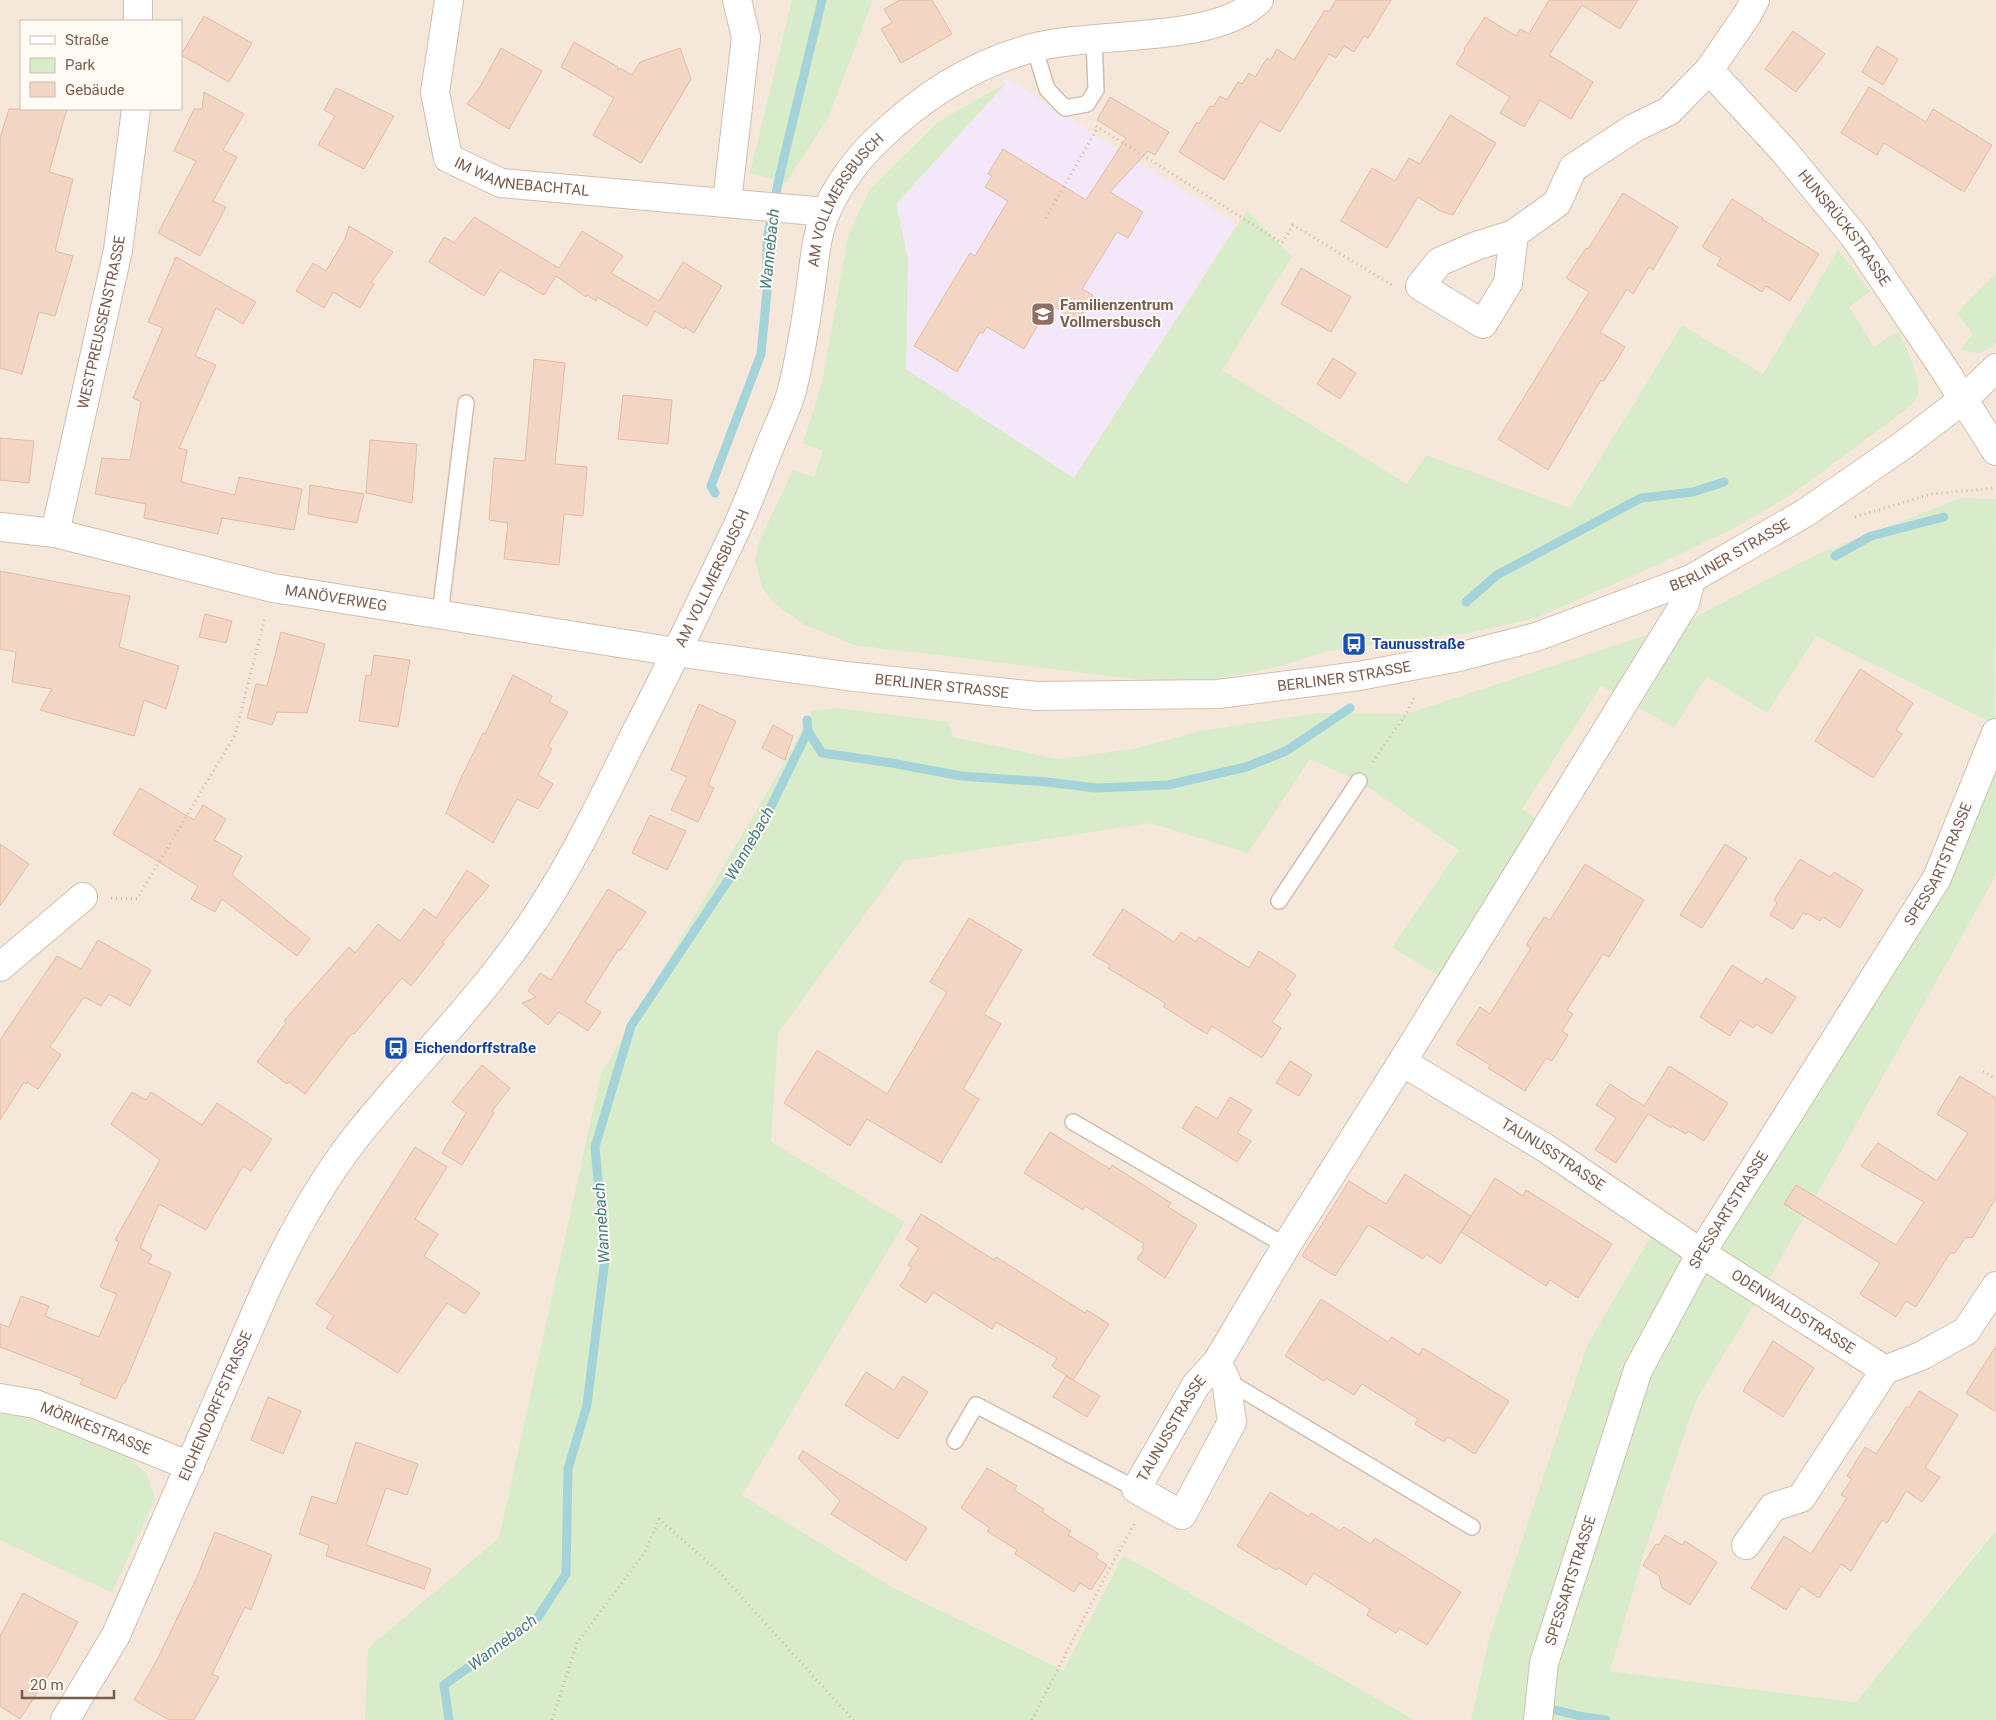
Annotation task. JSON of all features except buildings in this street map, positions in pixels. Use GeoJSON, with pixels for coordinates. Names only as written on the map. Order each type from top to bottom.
{"type":"FeatureCollection","features":[{"type":"Feature","properties":{"kind":"street"},"geometry":{"type":"LineString","coordinates":[[138,0],[138,20]]}},
{"type":"Feature","properties":{"kind":"street","name":"IM WANNEBACHTAL"},"geometry":{"type":"LineString","coordinates":[[448,0],[435,92],[448,158],[501,183],[826,212]]}},
{"type":"Feature","properties":{"kind":"street"},"geometry":{"type":"LineString","coordinates":[[737,0],[746,37],[739,203]]}},
{"type":"Feature","properties":{"kind":"street","name":"AM VOLLMERSBUSCH"},"geometry":{"type":"LineString","coordinates":[[676,652],[739,522],[792,392],[818,240],[826,212],[850,170],[874,142],[916,104],[968,71],[1034,47],[1094,38],[1178,31],[1217,24],[1252,7],[1259,0]]}},
{"type":"Feature","properties":{"kind":"street"},"geometry":{"type":"LineString","coordinates":[[1514,234],[1508,282],[1484,324],[1420,286],[1439,262],[1476,246],[1514,234],[1557,203],[1573,168],[1634,128],[1669,111],[1709,70],[1748,15],[1755,0]]}},
{"type":"Feature","properties":{"kind":"street","name":"HUNSRÜCKSTRASSE"},"geometry":{"type":"LineString","coordinates":[[1709,70],[1784,151],[1854,236],[1964,399]]}},
{"type":"Feature","properties":{"kind":"street","name":"WESTPREUSSENSTRASSE"},"geometry":{"type":"LineString","coordinates":[[55,533],[118,250],[136,110]]}},
{"type":"Feature","properties":{"kind":"street","name":"BERLINER STRASSE"},"geometry":{"type":"LineString","coordinates":[[676,652],[846,676],[1036,696],[1218,694],[1326,681],[1459,657],[1536,637],[1691,578],[1805,513],[1902,446],[1964,399],[1996,368]]}},
{"type":"Feature","properties":{"kind":"street"},"geometry":{"type":"LineString","coordinates":[[1964,399],[1996,451]]}},
{"type":"Feature","properties":{"kind":"street","name":"MANÖVERWEG"},"geometry":{"type":"LineString","coordinates":[[0,527],[55,533],[273,588],[676,652]]}},
{"type":"Feature","properties":{"kind":"street","name":"TAUNUSSTRASSE"},"geometry":{"type":"LineString","coordinates":[[1222,1371],[1232,1422],[1182,1515],[1143,1493],[1196,1385],[1222,1371],[1286,1246],[1402,1062],[1685,603],[1691,578]]}},
{"type":"Feature","properties":{"kind":"street","name":"EICHENDORFFSTRASSE"},"geometry":{"type":"LineString","coordinates":[[66,1720],[116,1635],[271,1278],[316,1193],[355,1138],[471,1003],[527,930],[570,862],[676,652]]}},
{"type":"Feature","properties":{"kind":"street","name":"SPESSARTSTRASSE"},"geometry":{"type":"LineString","coordinates":[[1538,1720],[1544,1663],[1638,1370],[1702,1252],[1936,878],[1996,733]]}},
{"type":"Feature","properties":{"kind":"street"},"geometry":{"type":"LineString","coordinates":[[0,967],[83,897]]}},
{"type":"Feature","properties":{"kind":"street","name":"TAUNUSSTRASSE"},"geometry":{"type":"LineString","coordinates":[[1402,1062],[1544,1147],[1702,1252]]}},
{"type":"Feature","properties":{"kind":"street","name":"ODENWALDSTRASSE"},"geometry":{"type":"LineString","coordinates":[[1702,1252],[1885,1370]]}},
{"type":"Feature","properties":{"kind":"street"},"geometry":{"type":"LineString","coordinates":[[1746,1545],[1773,1507],[1801,1498],[1885,1370],[1921,1356],[1966,1331],[1996,1286]]}},
{"type":"Feature","properties":{"kind":"street","name":"MÖRIKESTRASSE"},"geometry":{"type":"LineString","coordinates":[[0,1398],[35,1404],[190,1466]]}},
{"type":"Feature","properties":{"kind":"lane"},"geometry":{"type":"LineString","coordinates":[[1034,47],[1047,89],[1065,108],[1087,104],[1096,90],[1094,38]]}},
{"type":"Feature","properties":{"kind":"lane"},"geometry":{"type":"LineString","coordinates":[[440,615],[466,403]]}},
{"type":"Feature","properties":{"kind":"lane"},"geometry":{"type":"LineString","coordinates":[[1279,901],[1360,781]]}},
{"type":"Feature","properties":{"kind":"lane"},"geometry":{"type":"LineString","coordinates":[[1073,1122],[1286,1246]]}},
{"type":"Feature","properties":{"kind":"lane"},"geometry":{"type":"LineString","coordinates":[[1222,1371],[1472,1527]]}},
{"type":"Feature","properties":{"kind":"lane"},"geometry":{"type":"LineString","coordinates":[[955,1441],[976,1405],[1143,1493]]}},
{"type":"Feature","properties":{"kind":"path"},"geometry":{"type":"LineString","coordinates":[[1065,108],[1282,243],[1293,225],[1397,288],[1420,286]]}},
{"type":"Feature","properties":{"kind":"path"},"geometry":{"type":"LineString","coordinates":[[1046,218],[1098,127]]}},
{"type":"Feature","properties":{"kind":"path"},"geometry":{"type":"LineString","coordinates":[[83,897],[137,899],[235,735],[273,588]]}},
{"type":"Feature","properties":{"kind":"path"},"geometry":{"type":"LineString","coordinates":[[1360,781],[1406,714],[1415,697],[1411,665]]}},
{"type":"Feature","properties":{"kind":"path"},"geometry":{"type":"LineString","coordinates":[[1983,1071],[1996,1079]]}},
{"type":"Feature","properties":{"kind":"path"},"geometry":{"type":"LineString","coordinates":[[1032,1720],[1106,1575],[1143,1493]]}},
{"type":"Feature","properties":{"kind":"path"},"geometry":{"type":"LineString","coordinates":[[552,1720],[577,1643],[645,1552],[660,1519],[720,1573],[855,1720]]}},
{"type":"Feature","properties":{"kind":"shaded area"},"geometry":{"type":"Polygon","coordinates":[[[0,0],[1996,0],[1996,1529],[1856,1702],[1545,1663],[1538,1720],[1415,1720],[1123,1555],[1065,1670],[892,1587],[742,1495],[733,1720],[0,1720],[0,0]]]}},
{"type":"Feature","properties":{"kind":"shaded area","name":"Familienzentrum Vollmersbusch"},"geometry":{"type":"Polygon","coordinates":[[[1005,77],[1236,224],[1074,478],[906,369],[908,259],[896,204],[1006,84],[1005,77]]]}},
{"type":"Feature","properties":{"kind":"green space"},"geometry":{"type":"Polygon","coordinates":[[[792,0],[873,0],[829,116],[786,183],[750,173],[792,0]]]}},
{"type":"Feature","properties":{"kind":"green space"},"geometry":{"type":"Polygon","coordinates":[[[1006,83],[896,204],[908,259],[906,369],[1074,478],[1247,210],[1292,257],[1222,370],[1407,484],[1426,455],[1570,508],[1682,325],[1763,374],[1838,250],[1871,291],[1849,307],[1874,347],[1898,331],[1916,374],[1918,392],[1916,399],[1901,413],[1791,495],[1736,527],[1655,566],[1536,618],[1469,633],[1416,638],[1324,652],[1278,667],[1210,680],[1152,681],[854,645],[801,623],[774,603],[762,587],[755,560],[759,542],[793,470],[814,477],[823,451],[803,443],[822,383],[848,236],[870,189],[938,122],[1006,83]]]}},
{"type":"Feature","properties":{"kind":"green space"},"geometry":{"type":"Polygon","coordinates":[[[1996,273],[1996,343],[1980,353],[1960,349],[1973,334],[1957,313],[1996,273]]]}},
{"type":"Feature","properties":{"kind":"green space"},"geometry":{"type":"Polygon","coordinates":[[[1961,498],[1996,499],[1995,724],[1816,636],[1767,713],[1707,676],[1674,728],[1601,686],[1522,809],[1543,823],[1447,981],[1392,947],[1459,850],[1359,781],[1310,759],[1248,853],[1150,823],[904,861],[778,1033],[771,1142],[905,1222],[742,1495],[892,1587],[1064,1670],[1123,1555],[1415,1720],[365,1720],[368,1648],[499,1538],[601,1074],[782,767],[812,711],[838,708],[949,722],[953,737],[1058,759],[1133,749],[1200,731],[1318,713],[1406,714],[1656,632],[1675,632],[1699,615],[1813,556],[1961,498]]]}},
{"type":"Feature","properties":{"kind":"green space"},"geometry":{"type":"Polygon","coordinates":[[[1996,733],[1996,875],[1762,1292],[1696,1400],[1645,1550],[1610,1671],[1856,1702],[1996,1530],[1996,1720],[1471,1720],[1489,1639],[1587,1346],[1658,1224],[1701,1252],[1937,878],[1996,733]]]}},
{"type":"Feature","properties":{"kind":"green space"},"geometry":{"type":"Polygon","coordinates":[[[0,1408],[125,1455],[147,1474],[155,1498],[112,1593],[0,1540],[0,1408]]]}},
{"type":"Feature","properties":{"kind":"waterway","name":"Wannebach"},"geometry":{"type":"LineString","coordinates":[[715,493],[711,486],[761,354],[767,291],[767,239],[780,174],[822,0]]}},
{"type":"Feature","properties":{"kind":"waterway"},"geometry":{"type":"LineString","coordinates":[[1466,602],[1497,575],[1641,498],[1693,492],[1724,482]]}},
{"type":"Feature","properties":{"kind":"waterway"},"geometry":{"type":"LineString","coordinates":[[1835,556],[1871,536],[1944,517]]}},
{"type":"Feature","properties":{"kind":"waterway"},"geometry":{"type":"LineString","coordinates":[[808,731],[822,753],[892,763],[961,776],[1047,782],[1096,788],[1168,785],[1246,767],[1286,751],[1350,708]]}},
{"type":"Feature","properties":{"kind":"waterway","name":"Wannebach"},"geometry":{"type":"LineString","coordinates":[[449,1720],[444,1685],[538,1617],[566,1574],[568,1469],[587,1405],[605,1259],[595,1147],[631,1026],[753,843],[808,731],[807,720]]}},
{"type":"Feature","properties":{"kind":"waterway"},"geometry":{"type":"LineString","coordinates":[[1543,1707],[1584,1717],[1606,1720]]}},
{"type":"Feature","properties":{"kind":"place","name":"Familienzentrum Vollmersbusch"},"geometry":{"type":"Point","coordinates":[1043,314]}},
{"type":"Feature","properties":{"kind":"place","name":"Taunusstraße"},"geometry":{"type":"Point","coordinates":[1354,644]}},
{"type":"Feature","properties":{"kind":"place","name":"Eichendorffstraße"},"geometry":{"type":"Point","coordinates":[396,1048]}}]}
